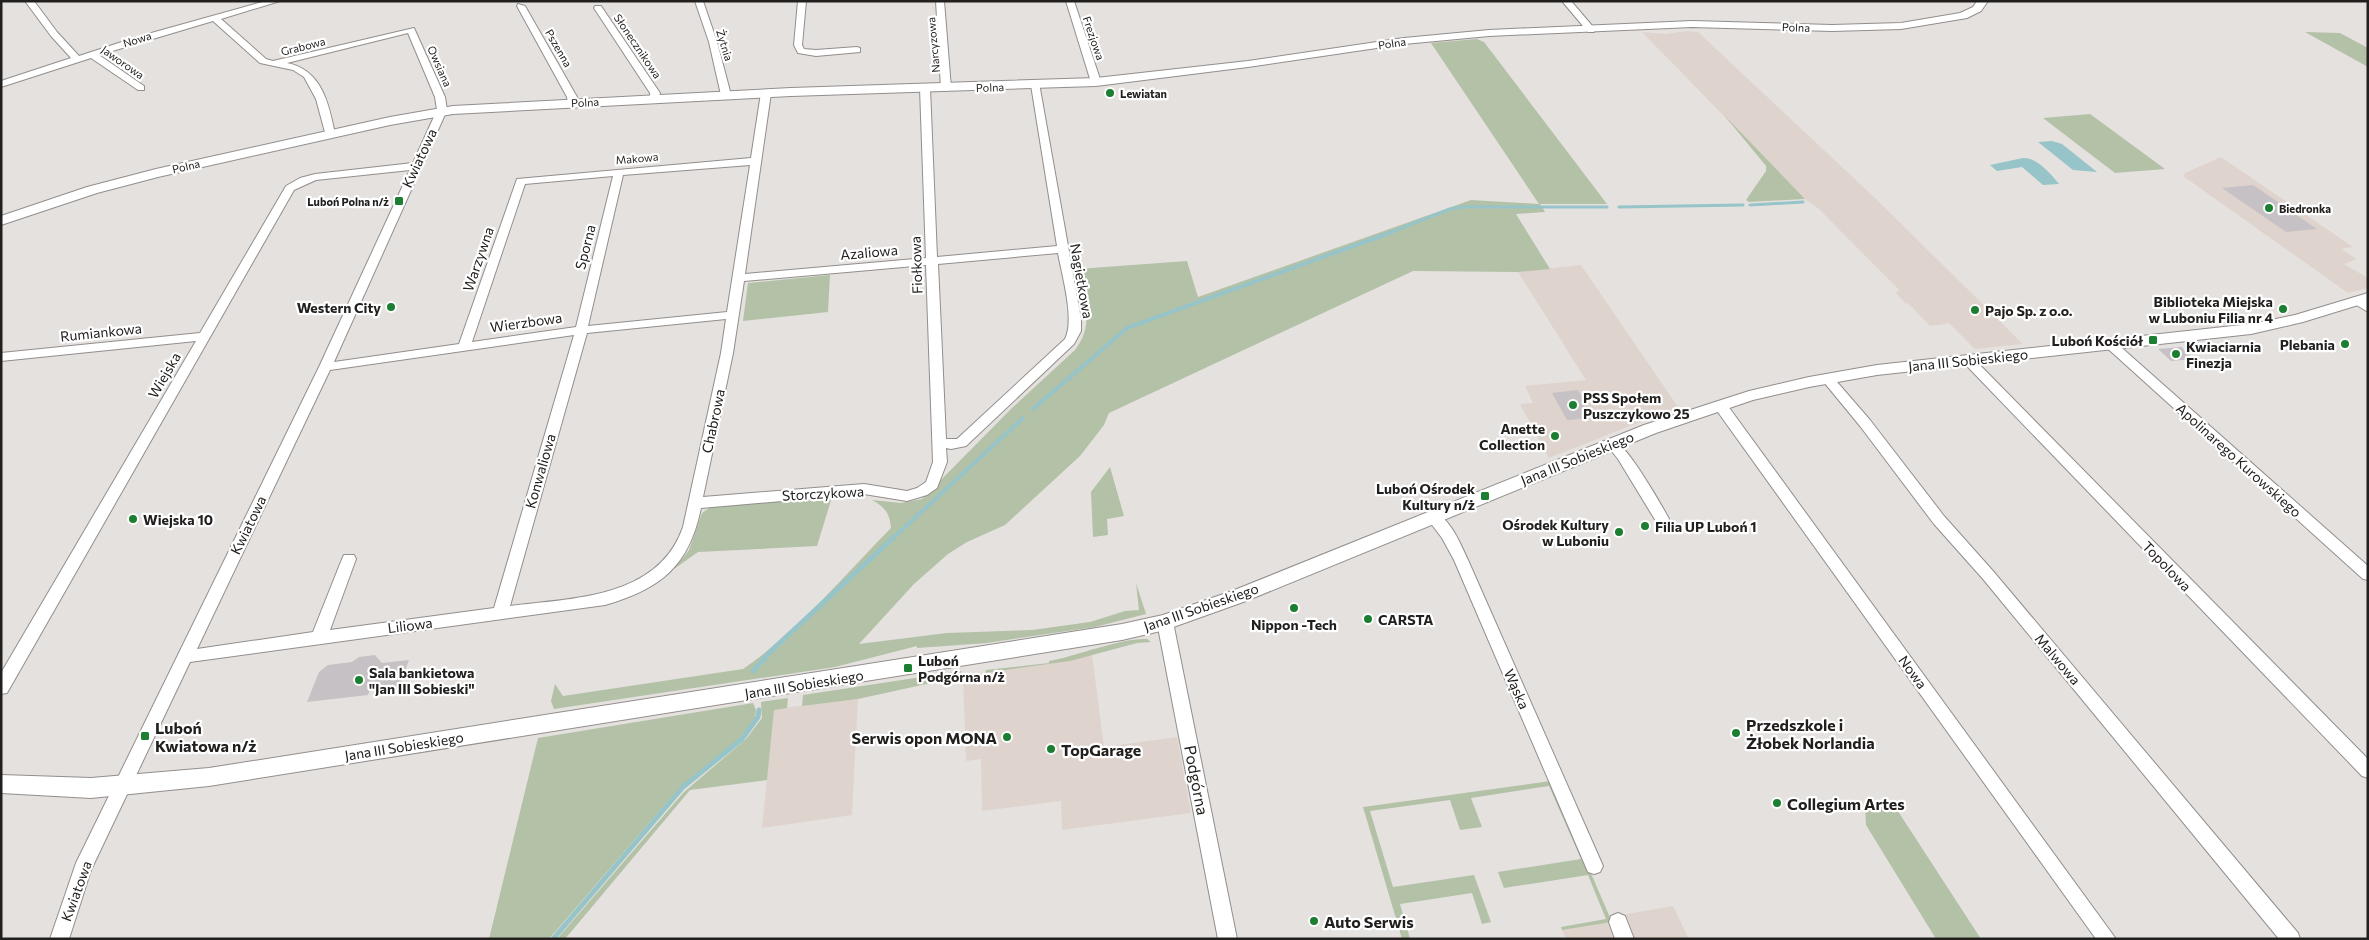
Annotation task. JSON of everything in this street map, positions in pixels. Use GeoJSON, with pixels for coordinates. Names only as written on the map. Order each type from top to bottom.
{"type":"FeatureCollection","features":[{"type":"Feature","properties":{"kind":"street"},"geometry":{"type":"LineString","coordinates":[[29,1],[54,34],[77,59]]}},
{"type":"Feature","properties":{"kind":"street","name":"Nowa"},"geometry":{"type":"LineString","coordinates":[[1,84],[92,54],[276,1]]}},
{"type":"Feature","properties":{"kind":"street","name":"Żytnia"},"geometry":{"type":"LineString","coordinates":[[699,1],[713,42],[726,95]]}},
{"type":"Feature","properties":{"kind":"street"},"geometry":{"type":"LineString","coordinates":[[802,1],[798,45],[801,51],[857,50]]}},
{"type":"Feature","properties":{"kind":"street","name":"Narcyzowa"},"geometry":{"type":"LineString","coordinates":[[940,1],[946,88]]}},
{"type":"Feature","properties":{"kind":"street","name":"Frezjowa"},"geometry":{"type":"LineString","coordinates":[[1070,1],[1096,82]]}},
{"type":"Feature","properties":{"kind":"street"},"geometry":{"type":"LineString","coordinates":[[1566,1],[1591,30]]}},
{"type":"Feature","properties":{"kind":"street","name":"Polna"},"geometry":{"type":"LineString","coordinates":[[1,221],[131,179],[330,134],[441,112],[726,95],[1096,82],[1248,64],[1419,39],[1489,33],[1698,24],[1826,28],[1896,26],[1937,22],[1963,16],[1977,9],[1982,1]]}},
{"type":"Feature","properties":{"kind":"street","name":"Pszenna"},"geometry":{"type":"LineString","coordinates":[[521,6],[572,97],[573,103]]}},
{"type":"Feature","properties":{"kind":"street","name":"Słonecznikowa"},"geometry":{"type":"LineString","coordinates":[[598,8],[655,92],[655,99]]}},
{"type":"Feature","properties":{"kind":"street","name":"Grabowa"},"geometry":{"type":"LineString","coordinates":[[214,18],[263,61],[273,64],[411,30]]}},
{"type":"Feature","properties":{"kind":"street","name":"Owsiana"},"geometry":{"type":"LineString","coordinates":[[411,30],[440,97],[441,112]]}},
{"type":"Feature","properties":{"kind":"street","name":"Jaworowa"},"geometry":{"type":"LineString","coordinates":[[92,54],[141,88]]}},
{"type":"Feature","properties":{"kind":"street"},"geometry":{"type":"LineString","coordinates":[[273,64],[297,68],[306,74],[320,98],[330,134]]}},
{"type":"Feature","properties":{"kind":"street","name":"Nagietkowa"},"geometry":{"type":"LineString","coordinates":[[939,441],[951,445],[961,443],[1072,338],[1075,319],[1036,85]]}},
{"type":"Feature","properties":{"kind":"street","name":"Fiołkowa"},"geometry":{"type":"LineString","coordinates":[[925,88],[939,441]]}},
{"type":"Feature","properties":{"kind":"street","name":"Chabrowa"},"geometry":{"type":"LineString","coordinates":[[500,613],[605,599],[619,595],[645,583],[668,565],[685,542],[696,503],[734,315],[766,94]]}},
{"type":"Feature","properties":{"kind":"street","name":"Kwiatowa"},"geometry":{"type":"LineString","coordinates":[[59,939],[82,868],[325,367],[441,112]]}},
{"type":"Feature","properties":{"kind":"street","name":"Makowa"},"geometry":{"type":"LineString","coordinates":[[521,181],[756,161]]}},
{"type":"Feature","properties":{"kind":"street","name":"Wiejska"},"geometry":{"type":"LineString","coordinates":[[1,688],[290,188],[297,183],[320,176],[415,166]]}},
{"type":"Feature","properties":{"kind":"street","name":"Sporna"},"geometry":{"type":"LineString","coordinates":[[580,330],[619,172]]}},
{"type":"Feature","properties":{"kind":"street","name":"Warzywna"},"geometry":{"type":"LineString","coordinates":[[464,347],[521,181]]}},
{"type":"Feature","properties":{"kind":"street","name":"Azaliowa"},"geometry":{"type":"LineString","coordinates":[[739,278],[1062,249]]}},
{"type":"Feature","properties":{"kind":"street","name":"Jana III Sobieskiego"},"geometry":{"type":"LineString","coordinates":[[1,784],[72,788],[122,786],[240,772],[1108,635],[1165,622],[1239,596],[1613,444],[1720,405],[1827,378],[1877,370],[2260,327],[2364,302]]}},
{"type":"Feature","properties":{"kind":"street","name":"Wierzbowa"},"geometry":{"type":"LineString","coordinates":[[325,367],[580,330],[734,315]]}},
{"type":"Feature","properties":{"kind":"street","name":"Konwaliowa"},"geometry":{"type":"LineString","coordinates":[[500,613],[580,330]]}},
{"type":"Feature","properties":{"kind":"street","name":"Rumiankowa"},"geometry":{"type":"LineString","coordinates":[[1,357],[204,336]]}},
{"type":"Feature","properties":{"kind":"street","name":"Apolinarego Kurowskiego"},"geometry":{"type":"LineString","coordinates":[[2110,344],[2368,575]]}},
{"type":"Feature","properties":{"kind":"street","name":"Topolowa"},"geometry":{"type":"LineString","coordinates":[[1968,360],[2368,771]]}},
{"type":"Feature","properties":{"kind":"street","name":"Malwowa"},"geometry":{"type":"LineString","coordinates":[[1827,378],[1865,423],[1939,520],[2013,605],[2291,939]]}},
{"type":"Feature","properties":{"kind":"street","name":"Nowa"},"geometry":{"type":"LineString","coordinates":[[1720,405],[2107,939]]}},
{"type":"Feature","properties":{"kind":"street","name":"Storczykowa"},"geometry":{"type":"LineString","coordinates":[[696,503],[864,489],[907,496],[922,492],[932,485],[940,462],[939,441]]}},
{"type":"Feature","properties":{"kind":"street"},"geometry":{"type":"LineString","coordinates":[[1613,444],[1623,456],[1662,519]]}},
{"type":"Feature","properties":{"kind":"street","name":"Wąska"},"geometry":{"type":"LineString","coordinates":[[1433,518],[1448,535],[1460,560],[1594,866]]}},
{"type":"Feature","properties":{"kind":"street"},"geometry":{"type":"LineString","coordinates":[[319,637],[349,559]]}},
{"type":"Feature","properties":{"kind":"street","name":"Liliowa"},"geometry":{"type":"LineString","coordinates":[[183,657],[500,613]]}},
{"type":"Feature","properties":{"kind":"street","name":"Podgórna"},"geometry":{"type":"LineString","coordinates":[[1165,622],[1228,939]]}},
{"type":"Feature","properties":{"kind":"shaded area","name":"Pajo Sp. z o.o."},"geometry":{"type":"Polygon","coordinates":[[[1686,31],[1698,32],[1875,198],[2023,344],[1975,349],[1948,322],[1946,324],[1930,326],[1908,303],[1906,304],[1895,292],[1900,291],[1819,209],[1805,199],[1642,32],[1666,34],[1686,31]]]}},
{"type":"Feature","properties":{"kind":"shaded area"},"geometry":{"type":"Polygon","coordinates":[[[2221,157],[2353,247],[2341,249],[2357,259],[2344,264],[2368,278],[2368,288],[2348,293],[2183,176],[2185,173],[2221,157]]]}},
{"type":"Feature","properties":{"kind":"shaded area"},"geometry":{"type":"Polygon","coordinates":[[[1581,265],[1678,407],[1549,458],[1520,404],[1533,403],[1525,386],[1586,380],[1518,272],[1581,265]]]}},
{"type":"Feature","properties":{"kind":"shaded area"},"geometry":{"type":"Polygon","coordinates":[[[1092,654],[1104,747],[1177,737],[1191,813],[1062,830],[1061,801],[982,811],[981,759],[966,761],[963,676],[1070,661],[1092,654]]]}},
{"type":"Feature","properties":{"kind":"shaded area"},"geometry":{"type":"Polygon","coordinates":[[[858,699],[852,815],[762,828],[774,709],[858,699]]]}},
{"type":"Feature","properties":{"kind":"shaded area"},"geometry":{"type":"Polygon","coordinates":[[[1673,906],[1689,939],[1566,939],[1562,930],[1612,922],[1610,917],[1673,906]]]}},
{"type":"Feature","properties":{"kind":"green space"},"geometry":{"type":"Polygon","coordinates":[[[2305,32],[2340,33],[2368,48],[2368,67],[2305,32]]]}},
{"type":"Feature","properties":{"kind":"green space"},"geometry":{"type":"Polygon","coordinates":[[[1477,39],[1484,42],[1607,204],[1540,204],[1545,212],[1516,214],[1550,269],[1518,272],[1413,271],[1109,413],[1104,425],[1080,456],[1005,525],[967,542],[948,554],[914,584],[859,644],[947,633],[1032,630],[1090,622],[1125,611],[1139,610],[1136,583],[1146,614],[1095,627],[987,643],[917,648],[917,646],[835,667],[554,709],[551,701],[555,684],[563,696],[743,669],[783,638],[891,528],[886,511],[872,500],[901,503],[922,499],[1012,408],[1075,350],[1081,340],[1087,321],[1087,311],[1078,269],[1187,261],[1198,297],[1471,200],[1539,204],[1431,43],[1477,39]]]}},
{"type":"Feature","properties":{"kind":"green space"},"geometry":{"type":"Polygon","coordinates":[[[2090,114],[2165,169],[2115,173],[2043,118],[2090,114]]]}},
{"type":"Feature","properties":{"kind":"green space"},"geometry":{"type":"Polygon","coordinates":[[[1724,115],[1805,199],[1749,202],[1746,200],[1766,171],[1766,166],[1724,115]]]}},
{"type":"Feature","properties":{"kind":"green space"},"geometry":{"type":"Polygon","coordinates":[[[830,275],[828,312],[743,321],[748,283],[830,275]]]}},
{"type":"Feature","properties":{"kind":"green space"},"geometry":{"type":"Polygon","coordinates":[[[1110,467],[1124,516],[1107,519],[1108,535],[1093,537],[1091,492],[1110,467]]]}},
{"type":"Feature","properties":{"kind":"green space"},"geometry":{"type":"Polygon","coordinates":[[[832,497],[817,546],[698,552],[674,569],[689,550],[702,513],[712,506],[832,497]]]}},
{"type":"Feature","properties":{"kind":"green space"},"geometry":{"type":"Polygon","coordinates":[[[1147,639],[1151,642],[1137,643],[1070,661],[985,673],[986,670],[1049,663],[1049,661],[1124,641],[1147,639]]]}},
{"type":"Feature","properties":{"kind":"green space"},"geometry":{"type":"Polygon","coordinates":[[[961,671],[963,676],[858,699],[802,706],[803,695],[961,671]]]}},
{"type":"Feature","properties":{"kind":"green space"},"geometry":{"type":"Polygon","coordinates":[[[788,698],[787,708],[774,710],[767,780],[690,790],[565,939],[557,939],[684,792],[746,739],[762,718],[761,702],[788,698]]]}},
{"type":"Feature","properties":{"kind":"green space"},"geometry":{"type":"Polygon","coordinates":[[[753,703],[756,710],[755,718],[740,738],[681,786],[549,939],[489,939],[538,738],[753,703]]]}},
{"type":"Feature","properties":{"kind":"green space"},"geometry":{"type":"Polygon","coordinates":[[[1551,781],[1612,922],[1562,930],[1561,927],[1606,919],[1588,875],[1504,888],[1498,872],[1581,859],[1549,786],[1471,798],[1482,827],[1460,830],[1450,800],[1370,811],[1393,887],[1474,875],[1491,922],[1482,924],[1472,893],[1400,904],[1410,939],[1402,939],[1363,807],[1551,781]]]}},
{"type":"Feature","properties":{"kind":"green space"},"geometry":{"type":"Polygon","coordinates":[[[1892,802],[1981,939],[1936,939],[1866,825],[1865,806],[1892,802]]]}},
{"type":"Feature","properties":{"kind":"water"},"geometry":{"type":"Polygon","coordinates":[[[2052,141],[2062,144],[2097,172],[2073,170],[2038,142],[2052,141]]]}},
{"type":"Feature","properties":{"kind":"water"},"geometry":{"type":"Polygon","coordinates":[[[2028,158],[2038,163],[2059,184],[2043,185],[2022,167],[1997,171],[1990,165],[2028,158]]]}},
{"type":"Feature","properties":{"kind":"building","name":"Biedronka"},"geometry":{"type":"Polygon","coordinates":[[[2253,185],[2317,229],[2286,232],[2222,188],[2253,185]]]}},
{"type":"Feature","properties":{"kind":"building","name":"Kwiaciarnia Finezja"},"geometry":{"type":"Polygon","coordinates":[[[2181,347],[2194,359],[2171,361],[2158,349],[2181,347]]]}},
{"type":"Feature","properties":{"kind":"building","name":"PSS Społem Puszczykowo 25"},"geometry":{"type":"Polygon","coordinates":[[[1578,390],[1594,418],[1567,420],[1552,393],[1578,390]]]}},
{"type":"Feature","properties":{"kind":"building","name":"Sala bankietowa \"Jan III Sobieski\""},"geometry":{"type":"Polygon","coordinates":[[[375,655],[382,663],[409,660],[399,687],[394,691],[384,693],[372,683],[368,695],[307,702],[319,672],[328,665],[352,662],[359,657],[375,655]]]}},
{"type":"Feature","properties":{"kind":"waterway"},"geometry":{"type":"LineString","coordinates":[[1750,205],[1803,202]]}},
{"type":"Feature","properties":{"kind":"waterway"},"geometry":{"type":"LineString","coordinates":[[1619,207],[1743,205]]}},
{"type":"Feature","properties":{"kind":"waterway"},"geometry":{"type":"LineString","coordinates":[[1389,233],[1450,209],[1462,207],[1607,207]]}},
{"type":"Feature","properties":{"kind":"waterway"},"geometry":{"type":"LineString","coordinates":[[1033,409],[1127,328],[1392,232]]}},
{"type":"Feature","properties":{"kind":"waterway"},"geometry":{"type":"LineString","coordinates":[[892,539],[1023,418]]}},
{"type":"Feature","properties":{"kind":"waterway"},"geometry":{"type":"LineString","coordinates":[[753,671],[772,650],[893,538]]}},
{"type":"Feature","properties":{"kind":"waterway"},"geometry":{"type":"LineString","coordinates":[[553,939],[683,787],[742,739],[758,717],[759,710]]}},
{"type":"Feature","properties":{"kind":"place","name":"Lewiatan"},"geometry":{"type":"Point","coordinates":[1110,93]}},
{"type":"Feature","properties":{"kind":"place","name":"Luboń Polna n/ż"},"geometry":{"type":"Point","coordinates":[399,201]}},
{"type":"Feature","properties":{"kind":"place","name":"Biedronka"},"geometry":{"type":"Point","coordinates":[2269,208]}},
{"type":"Feature","properties":{"kind":"place","name":"Western City"},"geometry":{"type":"Point","coordinates":[391,307]}},
{"type":"Feature","properties":{"kind":"place","name":"Biblioteka Miejska w Luboniu Filia nr 4"},"geometry":{"type":"Point","coordinates":[2283,309]}},
{"type":"Feature","properties":{"kind":"place","name":"Pajo Sp. z o.o."},"geometry":{"type":"Point","coordinates":[1975,310]}},
{"type":"Feature","properties":{"kind":"place","name":"Luboń Kościół"},"geometry":{"type":"Point","coordinates":[2153,340]}},
{"type":"Feature","properties":{"kind":"place","name":"Plebania"},"geometry":{"type":"Point","coordinates":[2345,344]}},
{"type":"Feature","properties":{"kind":"place","name":"Kwiaciarnia Finezja"},"geometry":{"type":"Point","coordinates":[2176,354]}},
{"type":"Feature","properties":{"kind":"place","name":"PSS Społem Puszczykowo 25"},"geometry":{"type":"Point","coordinates":[1573,405]}},
{"type":"Feature","properties":{"kind":"place","name":"Anette Collection"},"geometry":{"type":"Point","coordinates":[1555,436]}},
{"type":"Feature","properties":{"kind":"place","name":"Luboń Ośrodek Kultury n/ż"},"geometry":{"type":"Point","coordinates":[1485,496]}},
{"type":"Feature","properties":{"kind":"place","name":"Wiejska 10"},"geometry":{"type":"Point","coordinates":[133,519]}},
{"type":"Feature","properties":{"kind":"place","name":"Filia UP Luboń 1"},"geometry":{"type":"Point","coordinates":[1645,526]}},
{"type":"Feature","properties":{"kind":"place","name":"Ośrodek Kultury w Luboniu"},"geometry":{"type":"Point","coordinates":[1619,532]}},
{"type":"Feature","properties":{"kind":"place","name":"Nippon -Tech"},"geometry":{"type":"Point","coordinates":[1294,608]}},
{"type":"Feature","properties":{"kind":"place","name":"CARSTA"},"geometry":{"type":"Point","coordinates":[1368,619]}},
{"type":"Feature","properties":{"kind":"place","name":"Luboń Podgórna n/ż"},"geometry":{"type":"Point","coordinates":[908,668]}},
{"type":"Feature","properties":{"kind":"place","name":"Sala bankietowa \"Jan III Sobieski\""},"geometry":{"type":"Point","coordinates":[359,680]}},
{"type":"Feature","properties":{"kind":"place","name":"Przedszkole i Żłobek Norlandia"},"geometry":{"type":"Point","coordinates":[1736,733]}},
{"type":"Feature","properties":{"kind":"place","name":"Luboń Kwiatowa n/ż"},"geometry":{"type":"Point","coordinates":[145,736]}},
{"type":"Feature","properties":{"kind":"place","name":"Serwis opon MONA"},"geometry":{"type":"Point","coordinates":[1007,737]}},
{"type":"Feature","properties":{"kind":"place","name":"TopGarage"},"geometry":{"type":"Point","coordinates":[1051,749]}},
{"type":"Feature","properties":{"kind":"place","name":"Collegium Artes"},"geometry":{"type":"Point","coordinates":[1777,803]}},
{"type":"Feature","properties":{"kind":"place","name":"Auto Serwis"},"geometry":{"type":"Point","coordinates":[1314,921]}}]}
